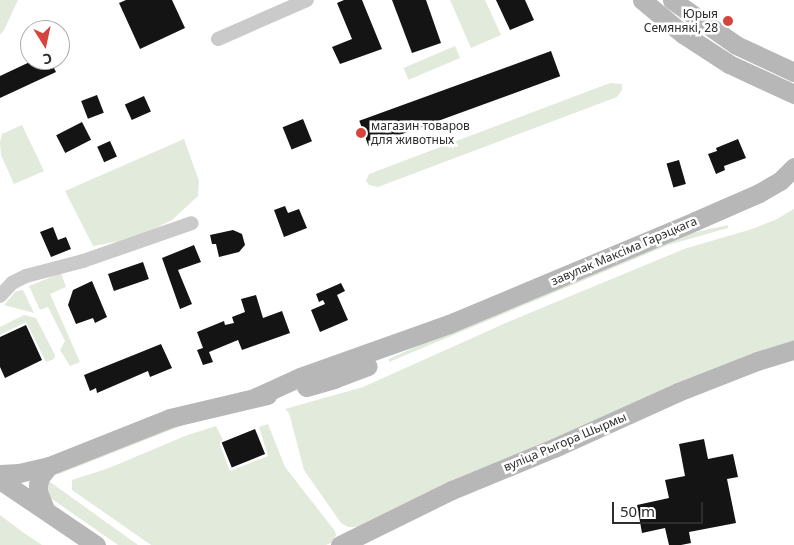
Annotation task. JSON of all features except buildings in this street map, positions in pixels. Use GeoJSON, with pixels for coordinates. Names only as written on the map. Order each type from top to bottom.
{"type":"FeatureCollection","features":[{"type":"Feature","properties":{"kind":"street"},"geometry":{"type":"LineString","coordinates":[[218,39],[307,0]]}},
{"type":"Feature","properties":{"kind":"street"},"geometry":{"type":"LineString","coordinates":[[642,0],[683,34],[729,64],[794,94]]}},
{"type":"Feature","properties":{"kind":"street"},"geometry":{"type":"LineString","coordinates":[[672,0],[736,45],[794,72]]}},
{"type":"Feature","properties":{"kind":"street","name":"завулак Максіма Гарэцкага"},"geometry":{"type":"LineString","coordinates":[[0,474],[19,473],[49,466],[170,418],[334,380],[395,353],[449,324],[759,193],[780,181],[794,167]]}},
{"type":"Feature","properties":{"kind":"street"},"geometry":{"type":"LineString","coordinates":[[0,296],[12,283],[26,276],[83,261],[192,224]]}},
{"type":"Feature","properties":{"kind":"street","name":"вуліца Рыгора Шырмы"},"geometry":{"type":"LineString","coordinates":[[340,545],[452,490],[554,448],[678,392],[757,361],[794,350]]}},
{"type":"Feature","properties":{"kind":"street"},"geometry":{"type":"LineString","coordinates":[[45,509],[38,492],[38,485],[40,477],[49,466]]}},
{"type":"Feature","properties":{"kind":"street"},"geometry":{"type":"LineString","coordinates":[[0,480],[96,545]]}},
{"type":"Feature","properties":{"kind":"shaded area"},"geometry":{"type":"Polygon","coordinates":[[[0,0],[18,0],[0,35],[0,0]]]}},
{"type":"Feature","properties":{"kind":"shaded area"},"geometry":{"type":"Polygon","coordinates":[[[450,0],[485,0],[501,35],[471,48],[450,0]]]}},
{"type":"Feature","properties":{"kind":"shaded area"},"geometry":{"type":"Polygon","coordinates":[[[455,46],[460,58],[409,80],[403,68],[455,46]]]}},
{"type":"Feature","properties":{"kind":"shaded area"},"geometry":{"type":"Polygon","coordinates":[[[610,83],[622,84],[622,90],[617,97],[378,187],[369,185],[366,181],[369,174],[610,83]]]}},
{"type":"Feature","properties":{"kind":"shaded area"},"geometry":{"type":"Polygon","coordinates":[[[22,125],[44,171],[14,184],[1,155],[0,142],[2,134],[22,125]]]}},
{"type":"Feature","properties":{"kind":"shaded area"},"geometry":{"type":"Polygon","coordinates":[[[184,139],[199,181],[198,196],[172,220],[152,230],[120,241],[93,246],[65,191],[184,139]]]}},
{"type":"Feature","properties":{"kind":"shaded area"},"geometry":{"type":"Polygon","coordinates":[[[794,209],[794,344],[358,527],[348,527],[341,523],[304,470],[289,413],[285,409],[363,387],[508,322],[684,249],[752,229],[775,220],[794,209]]]}},
{"type":"Feature","properties":{"kind":"shaded area"},"geometry":{"type":"Polygon","coordinates":[[[728,225],[728,228],[668,245],[389,362],[389,359],[441,335],[687,234],[728,225]]]}},
{"type":"Feature","properties":{"kind":"shaded area"},"geometry":{"type":"Polygon","coordinates":[[[61,273],[66,287],[50,294],[80,362],[70,366],[60,350],[65,341],[48,307],[40,310],[29,286],[61,273]]]}},
{"type":"Feature","properties":{"kind":"shaded area"},"geometry":{"type":"Polygon","coordinates":[[[23,290],[34,313],[4,305],[16,291],[23,290]]]}},
{"type":"Feature","properties":{"kind":"shaded area"},"geometry":{"type":"Polygon","coordinates":[[[24,315],[36,318],[55,355],[54,359],[46,362],[26,322],[0,335],[0,327],[24,315]]]}},
{"type":"Feature","properties":{"kind":"shaded area"},"geometry":{"type":"Polygon","coordinates":[[[187,421],[186,424],[59,474],[54,474],[187,421]]]}},
{"type":"Feature","properties":{"kind":"shaded area"},"geometry":{"type":"Polygon","coordinates":[[[268,424],[285,467],[335,531],[336,535],[333,542],[326,545],[151,545],[72,490],[72,480],[109,468],[185,436],[216,426],[223,440],[220,442],[220,445],[230,471],[268,456],[259,427],[268,424]]]}},
{"type":"Feature","properties":{"kind":"shaded area"},"geometry":{"type":"Polygon","coordinates":[[[46,479],[138,545],[118,545],[52,499],[47,493],[46,479]]]}},
{"type":"Feature","properties":{"kind":"shaded area"},"geometry":{"type":"Polygon","coordinates":[[[0,515],[24,533],[42,545],[0,545],[0,515]]]}},
{"type":"Feature","properties":{"kind":"place","name":"Юрыя Семянякі, 28"},"geometry":{"type":"Point","coordinates":[728,21]}},
{"type":"Feature","properties":{"kind":"place","name":"магазин товаров для животных"},"geometry":{"type":"Point","coordinates":[361,133]}}]}
